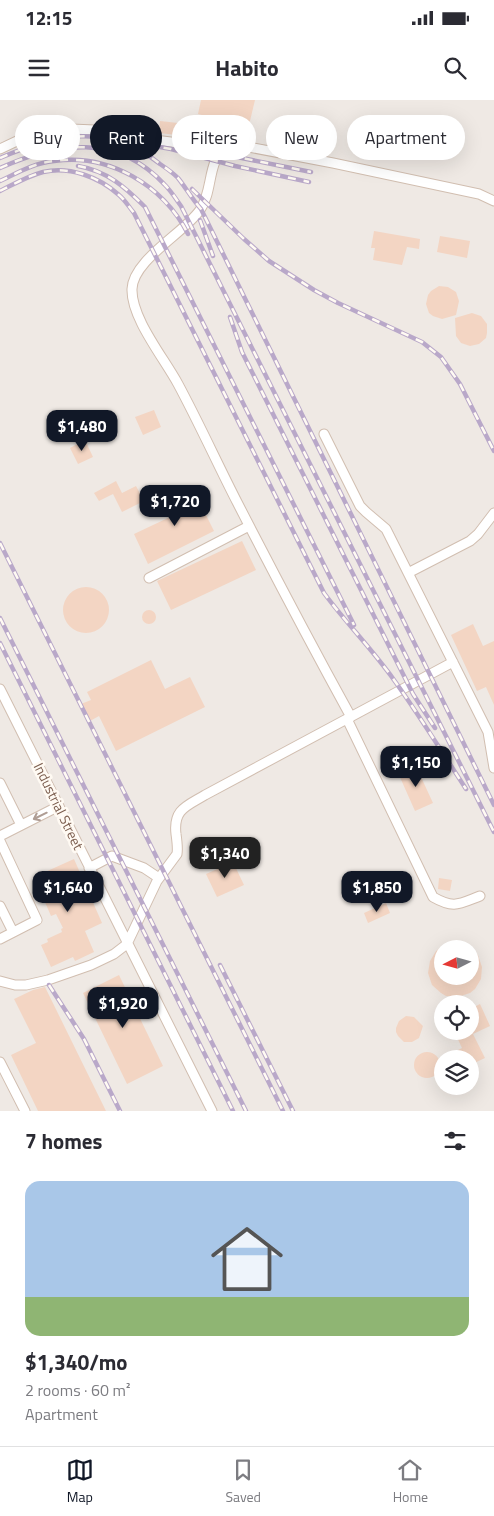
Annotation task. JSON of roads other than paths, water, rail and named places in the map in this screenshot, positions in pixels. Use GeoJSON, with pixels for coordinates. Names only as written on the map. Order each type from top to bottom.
{"type":"FeatureCollection","features":[{"type":"Feature","properties":{"kind":"street"},"geometry":{"type":"LineString","coordinates":[[0,149],[37,134],[72,129],[96,130],[172,142]]}},
{"type":"Feature","properties":{"kind":"street"},"geometry":{"type":"LineString","coordinates":[[256,148],[479,194],[494,201]]}},
{"type":"Feature","properties":{"kind":"street"},"geometry":{"type":"LineString","coordinates":[[216,160],[201,209],[137,274],[132,289],[136,311],[178,383],[249,526],[349,718],[433,897],[444,904],[456,905],[480,896]]}},
{"type":"Feature","properties":{"kind":"street"},"geometry":{"type":"LineString","coordinates":[[324,434],[360,506],[386,530],[408,573],[488,732],[494,768]]}},
{"type":"Feature","properties":{"kind":"street"},"geometry":{"type":"LineString","coordinates":[[408,573],[470,541],[494,514]]}},
{"type":"Feature","properties":{"kind":"street"},"geometry":{"type":"LineString","coordinates":[[149,578],[249,526]]}},
{"type":"Feature","properties":{"kind":"street"},"geometry":{"type":"LineString","coordinates":[[0,981],[15,985],[26,985],[48,980],[91,965],[114,954],[127,944],[160,878],[177,854],[175,824],[179,813],[205,795],[453,662]]}},
{"type":"Feature","properties":{"kind":"street","name":"Industrial Street"},"geometry":{"type":"LineString","coordinates":[[0,689],[212,1111]]}},
{"type":"Feature","properties":{"kind":"street"},"geometry":{"type":"LineString","coordinates":[[0,783],[21,825]]}},
{"type":"Feature","properties":{"kind":"street"},"geometry":{"type":"LineString","coordinates":[[0,836],[59,806]]}},
{"type":"Feature","properties":{"kind":"street"},"geometry":{"type":"LineString","coordinates":[[0,842],[37,920],[0,939]]}},
{"type":"Feature","properties":{"kind":"street"},"geometry":{"type":"LineString","coordinates":[[90,868],[112,856],[144,868],[160,878]]}},
{"type":"Feature","properties":{"kind":"street"},"geometry":{"type":"LineString","coordinates":[[0,906],[13,932]]}},
{"type":"Feature","properties":{"kind":"street"},"geometry":{"type":"LineString","coordinates":[[0,1062],[24,1111]]}},
{"type":"Feature","properties":{"kind":"railway"},"geometry":{"type":"LineString","coordinates":[[0,158],[41,143],[62,138],[101,137],[121,142],[140,151],[178,178],[201,209],[494,805]]}},
{"type":"Feature","properties":{"kind":"railway"},"geometry":{"type":"LineString","coordinates":[[0,168],[44,152],[86,147],[107,150],[127,157],[147,168],[171,192],[181,206],[494,832]]}},
{"type":"Feature","properties":{"kind":"railway"},"geometry":{"type":"LineString","coordinates":[[162,147],[309,182]]}},
{"type":"Feature","properties":{"kind":"railway"},"geometry":{"type":"LineString","coordinates":[[0,181],[47,162],[75,160],[95,162],[132,176],[149,187],[177,216],[188,234]]}},
{"type":"Feature","properties":{"kind":"railway"},"geometry":{"type":"LineString","coordinates":[[252,160],[311,172]]}},
{"type":"Feature","properties":{"kind":"railway"},"geometry":{"type":"LineString","coordinates":[[78,166],[107,176],[145,207],[354,625]]}},
{"type":"Feature","properties":{"kind":"railway"},"geometry":{"type":"LineString","coordinates":[[0,191],[21,180],[43,172],[74,172],[84,174],[102,183],[119,195],[127,204],[134,213],[324,593],[394,680],[466,789]]}},
{"type":"Feature","properties":{"kind":"railway"},"geometry":{"type":"LineString","coordinates":[[192,189],[269,261],[338,303],[422,342],[441,357],[460,384],[494,451]]}},
{"type":"Feature","properties":{"kind":"railway"},"geometry":{"type":"LineString","coordinates":[[200,220],[213,256]]}},
{"type":"Feature","properties":{"kind":"railway"},"geometry":{"type":"LineString","coordinates":[[230,317],[242,352],[413,694],[435,728]]}},
{"type":"Feature","properties":{"kind":"railway"},"geometry":{"type":"LineString","coordinates":[[0,543],[283,1111]]}},
{"type":"Feature","properties":{"kind":"railway"},"geometry":{"type":"LineString","coordinates":[[0,618],[246,1111]]}},
{"type":"Feature","properties":{"kind":"railway"},"geometry":{"type":"LineString","coordinates":[[0,643],[233,1111]]}},
{"type":"Feature","properties":{"kind":"railway"},"geometry":{"type":"LineString","coordinates":[[220,965],[293,1111]]}},
{"type":"Feature","properties":{"kind":"railway"},"geometry":{"type":"LineString","coordinates":[[49,985],[84,1039],[120,1111]]}}]}
